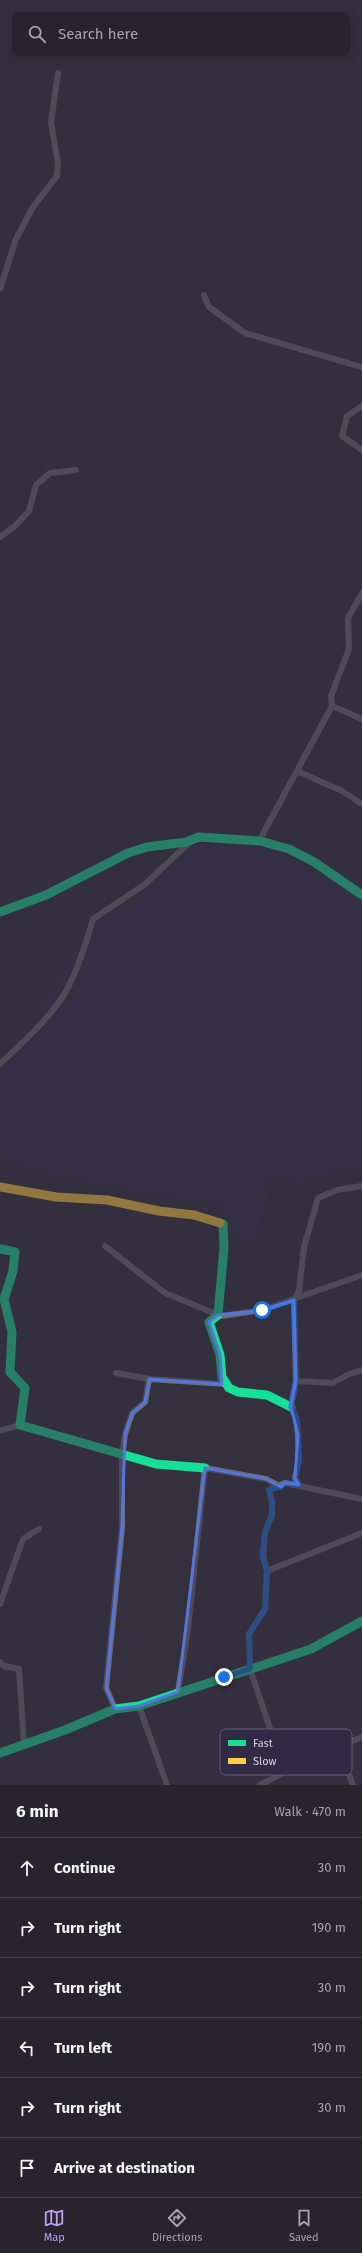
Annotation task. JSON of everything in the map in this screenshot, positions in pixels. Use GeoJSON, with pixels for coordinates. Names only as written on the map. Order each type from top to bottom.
{"type":"FeatureCollection","features":[{"type":"Feature","properties":{"kind":"street"},"geometry":{"type":"LineString","coordinates":[[0,289],[16,239],[33,206],[57,176],[58,164],[51,122],[58,73]]}},
{"type":"Feature","properties":{"kind":"street"},"geometry":{"type":"LineString","coordinates":[[204,295],[209,307],[245,333],[362,367]]}},
{"type":"Feature","properties":{"kind":"street"},"geometry":{"type":"LineString","coordinates":[[362,406],[347,416],[342,436],[362,450]]}},
{"type":"Feature","properties":{"kind":"street"},"geometry":{"type":"LineString","coordinates":[[0,537],[14,527],[29,511],[36,485],[50,473],[76,470]]}},
{"type":"Feature","properties":{"kind":"street"},"geometry":{"type":"LineString","coordinates":[[259,841],[332,706],[331,696],[348,649],[348,618],[362,593]]}},
{"type":"Feature","properties":{"kind":"street"},"geometry":{"type":"LineString","coordinates":[[332,706],[362,719]]}},
{"type":"Feature","properties":{"kind":"street"},"geometry":{"type":"LineString","coordinates":[[297,771],[342,791],[362,804]]}},
{"type":"Feature","properties":{"kind":"street"},"geometry":{"type":"LineString","coordinates":[[0,1064],[30,1035],[64,994],[86,947],[93,919],[144,885],[189,843],[199,837],[213,840],[259,841],[285,847],[317,862],[362,895]]}},
{"type":"Feature","properties":{"kind":"street"},"geometry":{"type":"LineString","coordinates":[[0,912],[51,893],[98,866],[140,849],[169,843],[189,843]]}},
{"type":"Feature","properties":{"kind":"street"},"geometry":{"type":"LineString","coordinates":[[291,1407],[296,1381],[294,1300],[298,1291],[304,1247],[318,1198],[337,1190],[362,1186]]}},
{"type":"Feature","properties":{"kind":"street"},"geometry":{"type":"LineString","coordinates":[[0,1187],[56,1197],[107,1200],[194,1215],[223,1224],[224,1248],[218,1315],[209,1322],[220,1355],[222,1377],[229,1388],[238,1392],[267,1395],[291,1407],[296,1417],[298,1435],[299,1461],[295,1478],[299,1485]]}},
{"type":"Feature","properties":{"kind":"street"},"geometry":{"type":"LineString","coordinates":[[105,1246],[165,1293],[218,1315],[262,1310],[362,1275]]}},
{"type":"Feature","properties":{"kind":"street"},"geometry":{"type":"LineString","coordinates":[[0,1249],[15,1252],[13,1272],[4,1299],[12,1332],[10,1372],[25,1388],[20,1425]]}},
{"type":"Feature","properties":{"kind":"street"},"geometry":{"type":"LineString","coordinates":[[296,1381],[333,1383],[349,1374],[362,1370]]}},
{"type":"Feature","properties":{"kind":"street"},"geometry":{"type":"LineString","coordinates":[[116,1373],[149,1379],[226,1384]]}},
{"type":"Feature","properties":{"kind":"street"},"geometry":{"type":"LineString","coordinates":[[115,1709],[106,1688],[122,1527],[122,1456],[125,1434],[132,1413],[145,1402],[149,1379]]}},
{"type":"Feature","properties":{"kind":"street"},"geometry":{"type":"LineString","coordinates":[[0,1431],[20,1425],[122,1456],[156,1464],[205,1468],[259,1477],[281,1487]]}},
{"type":"Feature","properties":{"kind":"street"},"geometry":{"type":"LineString","coordinates":[[178,1692],[188,1629],[205,1468]]}},
{"type":"Feature","properties":{"kind":"street"},"geometry":{"type":"LineString","coordinates":[[270,1729],[250,1669],[249,1634],[265,1609],[267,1571],[262,1556],[265,1532],[272,1515],[272,1503],[269,1490],[281,1487],[286,1483],[362,1499]]}},
{"type":"Feature","properties":{"kind":"street"},"geometry":{"type":"LineString","coordinates":[[0,1604],[23,1539],[39,1529]]}},
{"type":"Feature","properties":{"kind":"street"},"geometry":{"type":"LineString","coordinates":[[267,1571],[362,1533]]}},
{"type":"Feature","properties":{"kind":"street"},"geometry":{"type":"LineString","coordinates":[[0,1753],[66,1730],[115,1709],[139,1706],[311,1649],[362,1621]]}},
{"type":"Feature","properties":{"kind":"street"},"geometry":{"type":"LineString","coordinates":[[0,1662],[4,1666],[19,1669],[24,1745]]}},
{"type":"Feature","properties":{"kind":"street"},"geometry":{"type":"LineString","coordinates":[[139,1706],[167,1785]]}},
{"type":"Feature","properties":{"kind":"street"},"geometry":{"type":"LineString","coordinates":[[352,1741],[362,1737]]}},
{"type":"Feature","properties":{"kind":"street"},"geometry":{"type":"LineString","coordinates":[[260,1785],[279,1775]]}},
{"type":"Feature","properties":{"kind":"street"},"geometry":{"type":"LineString","coordinates":[[349,1775],[353,1785]]}},
{"type":"Feature","properties":{"kind":"highlighted area"},"geometry":{"type":"Polygon","coordinates":[[[294,1300],[296,1381],[291,1407],[298,1435],[295,1478],[299,1485],[285,1483],[281,1487],[266,1479],[205,1468],[178,1692],[139,1706],[115,1709],[106,1688],[122,1527],[125,1434],[132,1413],[145,1402],[149,1379],[222,1384],[220,1355],[209,1322],[218,1315],[262,1310],[294,1300]]]}},
{"type":"Feature","properties":{"kind":"shaded area"},"geometry":{"type":"Polygon","coordinates":[[[209,833],[256,836],[362,898],[362,1167],[305,1177],[303,1183],[269,1178],[258,1241],[222,1236],[224,1207],[73,1180],[0,1161],[0,1060],[52,988],[93,920],[139,893],[192,838],[209,833]]]}},
{"type":"Feature","properties":{"kind":"traffic: fast"},"geometry":{"type":"LineString","coordinates":[[0,912],[46,895],[128,853],[147,847],[186,842],[199,837],[260,841],[289,849],[314,862],[362,895]]}},
{"type":"Feature","properties":{"kind":"traffic: fast"},"geometry":{"type":"LineString","coordinates":[[220,1223],[223,1224],[224,1248],[218,1315],[209,1322],[220,1355],[222,1377],[229,1388],[238,1392],[267,1395],[291,1407]]}},
{"type":"Feature","properties":{"kind":"traffic: fast"},"geometry":{"type":"LineString","coordinates":[[0,1249],[15,1252],[13,1271],[4,1299],[12,1332],[10,1372],[25,1388],[20,1425],[156,1464],[205,1468]]}},
{"type":"Feature","properties":{"kind":"traffic: fast"},"geometry":{"type":"LineString","coordinates":[[0,1753],[65,1730],[115,1709],[139,1706],[311,1649],[362,1621]]}},
{"type":"Feature","properties":{"kind":"traffic: slow"},"geometry":{"type":"LineString","coordinates":[[0,1187],[56,1197],[107,1200],[159,1211],[194,1215],[220,1223]]}},
{"type":"Feature","properties":{"kind":"route"},"geometry":{"type":"LineString","coordinates":[[224,1677],[250,1669],[249,1634],[254,1630],[265,1609],[267,1571],[262,1556],[265,1544],[265,1532],[272,1515],[272,1503],[269,1490],[275,1487],[281,1487],[286,1483],[299,1485],[295,1478],[299,1461],[298,1435],[296,1417],[291,1407],[296,1381],[294,1300],[262,1310]]}}]}
